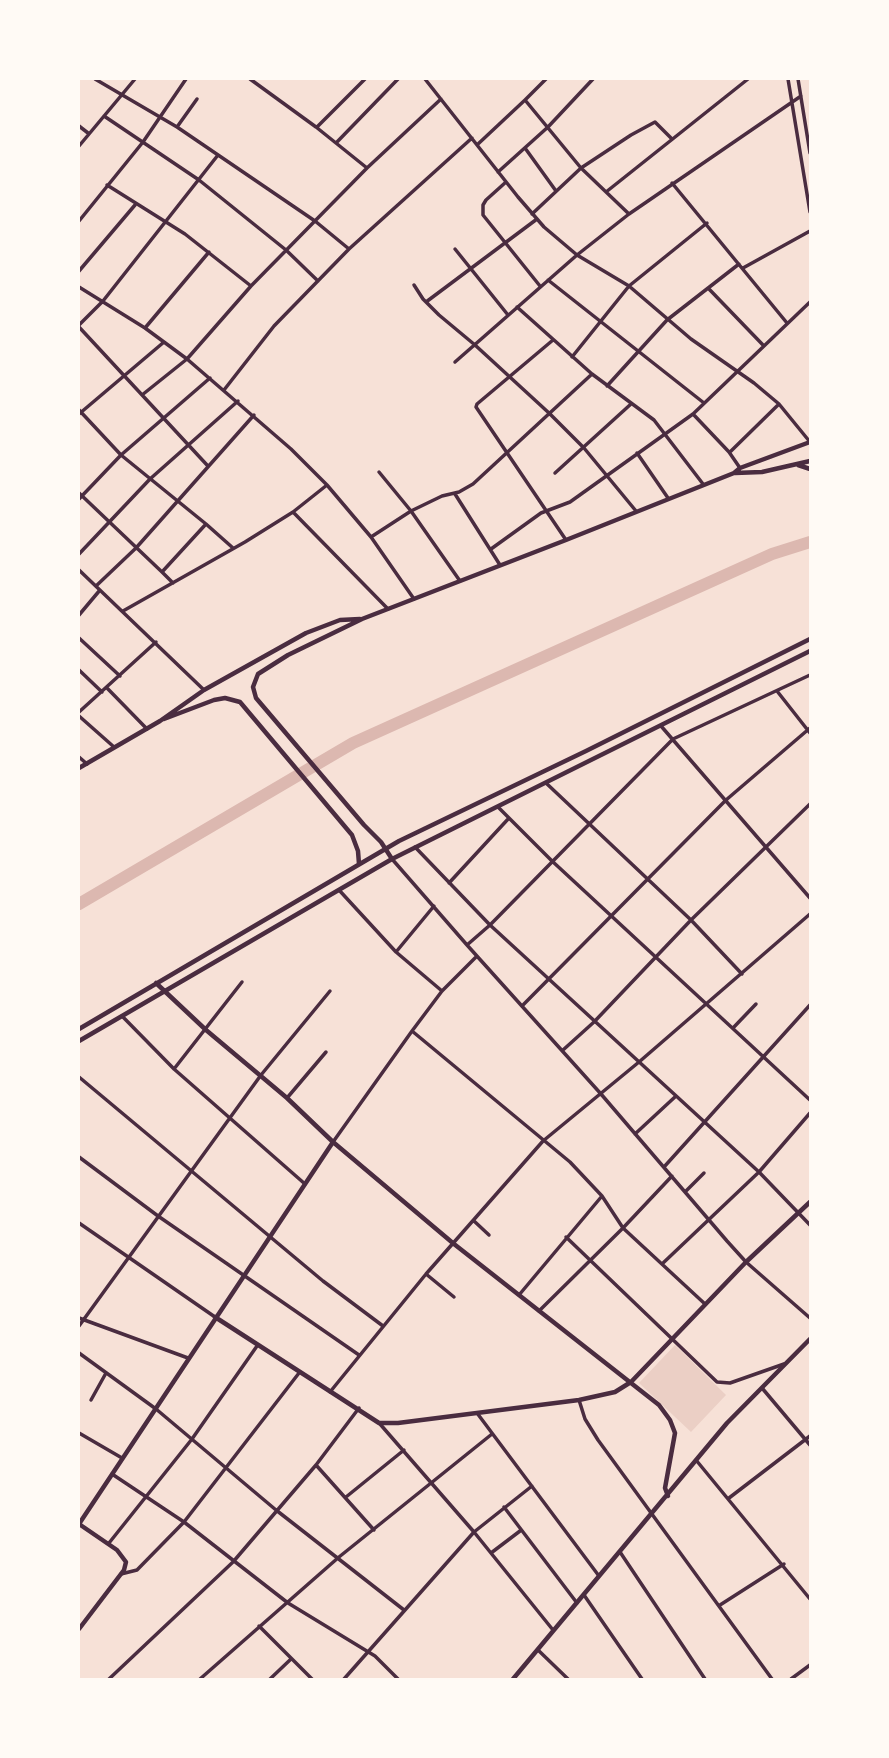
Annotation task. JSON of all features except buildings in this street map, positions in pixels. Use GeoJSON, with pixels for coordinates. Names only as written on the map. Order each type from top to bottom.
{"type":"FeatureCollection","features":[{"type":"Feature","properties":{"kind":"street"},"geometry":{"type":"LineString","coordinates":[[95,79],[177,127],[315,221],[349,249]]}},
{"type":"Feature","properties":{"kind":"street"},"geometry":{"type":"LineString","coordinates":[[79,146],[135,79]]}},
{"type":"Feature","properties":{"kind":"street"},"geometry":{"type":"LineString","coordinates":[[79,221],[143,142],[186,79]]}},
{"type":"Feature","properties":{"kind":"street"},"geometry":{"type":"LineString","coordinates":[[250,79],[337,142],[367,168]]}},
{"type":"Feature","properties":{"kind":"street"},"geometry":{"type":"LineString","coordinates":[[316,127],[365,79]]}},
{"type":"Feature","properties":{"kind":"street"},"geometry":{"type":"LineString","coordinates":[[337,142],[398,79]]}},
{"type":"Feature","properties":{"kind":"street"},"geometry":{"type":"LineString","coordinates":[[425,79],[537,219],[578,255],[629,286],[667,320],[779,404],[810,442],[362,619],[310,643],[261,672],[252,690],[263,707],[392,859],[563,1050],[746,1262],[810,1318]]}},
{"type":"Feature","properties":{"kind":"street"},"geometry":{"type":"LineString","coordinates":[[478,145],[546,79]]}},
{"type":"Feature","properties":{"kind":"street"},"geometry":{"type":"LineString","coordinates":[[498,172],[548,127],[593,79]]}},
{"type":"Feature","properties":{"kind":"street"},"geometry":{"type":"LineString","coordinates":[[606,192],[748,79]]}},
{"type":"Feature","properties":{"kind":"street"},"geometry":{"type":"LineString","coordinates":[[788,79],[810,212]]}},
{"type":"Feature","properties":{"kind":"street"},"geometry":{"type":"LineString","coordinates":[[798,79],[810,153]]}},
{"type":"Feature","properties":{"kind":"street"},"geometry":{"type":"LineString","coordinates":[[454,362],[629,214],[801,96]]}},
{"type":"Feature","properties":{"kind":"street"},"geometry":{"type":"LineString","coordinates":[[177,127],[197,99]]}},
{"type":"Feature","properties":{"kind":"street"},"geometry":{"type":"LineString","coordinates":[[142,395],[187,359],[286,250],[367,168],[441,99]]}},
{"type":"Feature","properties":{"kind":"street"},"geometry":{"type":"LineString","coordinates":[[524,100],[582,168],[629,214]]}},
{"type":"Feature","properties":{"kind":"street"},"geometry":{"type":"LineString","coordinates":[[104,116],[199,180],[286,250],[318,281]]}},
{"type":"Feature","properties":{"kind":"street"},"geometry":{"type":"LineString","coordinates":[[532,214],[582,168],[654,122],[671,138]]}},
{"type":"Feature","properties":{"kind":"street"},"geometry":{"type":"LineString","coordinates":[[79,126],[89,133]]}},
{"type":"Feature","properties":{"kind":"street"},"geometry":{"type":"LineString","coordinates":[[224,390],[274,326],[349,249],[472,138]]}},
{"type":"Feature","properties":{"kind":"street"},"geometry":{"type":"LineString","coordinates":[[525,148],[556,191]]}},
{"type":"Feature","properties":{"kind":"street"},"geometry":{"type":"LineString","coordinates":[[207,466],[79,326],[103,301],[218,155]]}},
{"type":"Feature","properties":{"kind":"street"},"geometry":{"type":"LineString","coordinates":[[506,182],[486,200],[482,210],[488,223],[540,287]]}},
{"type":"Feature","properties":{"kind":"street"},"geometry":{"type":"LineString","coordinates":[[672,183],[787,323]]}},
{"type":"Feature","properties":{"kind":"street"},"geometry":{"type":"LineString","coordinates":[[107,185],[209,252],[251,286]]}},
{"type":"Feature","properties":{"kind":"street"},"geometry":{"type":"LineString","coordinates":[[79,271],[135,205]]}},
{"type":"Feature","properties":{"kind":"street"},"geometry":{"type":"LineString","coordinates":[[426,302],[537,219]]}},
{"type":"Feature","properties":{"kind":"street"},"geometry":{"type":"LineString","coordinates":[[572,357],[629,286],[707,223]]}},
{"type":"Feature","properties":{"kind":"street"},"geometry":{"type":"LineString","coordinates":[[743,268],[810,231]]}},
{"type":"Feature","properties":{"kind":"street"},"geometry":{"type":"LineString","coordinates":[[455,249],[508,315]]}},
{"type":"Feature","properties":{"kind":"street"},"geometry":{"type":"LineString","coordinates":[[145,328],[209,252]]}},
{"type":"Feature","properties":{"kind":"street"},"geometry":{"type":"LineString","coordinates":[[607,386],[667,320],[739,263]]}},
{"type":"Feature","properties":{"kind":"street"},"geometry":{"type":"LineString","coordinates":[[548,280],[704,403]]}},
{"type":"Feature","properties":{"kind":"street"},"geometry":{"type":"LineString","coordinates":[[414,285],[426,302],[584,448],[636,511]]}},
{"type":"Feature","properties":{"kind":"street"},"geometry":{"type":"LineString","coordinates":[[79,287],[145,328],[254,415],[327,485],[371,537],[414,599]]}},
{"type":"Feature","properties":{"kind":"street"},"geometry":{"type":"LineString","coordinates":[[708,288],[763,345]]}},
{"type":"Feature","properties":{"kind":"street"},"geometry":{"type":"LineString","coordinates":[[491,549],[547,510],[565,505],[607,477],[693,414],[810,302]]}},
{"type":"Feature","properties":{"kind":"street"},"geometry":{"type":"LineString","coordinates":[[517,307],[592,374],[654,421],[703,484]]}},
{"type":"Feature","properties":{"kind":"street"},"geometry":{"type":"LineString","coordinates":[[553,340],[476,407],[566,540]]}},
{"type":"Feature","properties":{"kind":"street"},"geometry":{"type":"LineString","coordinates":[[164,342],[79,412],[121,455],[233,548]]}},
{"type":"Feature","properties":{"kind":"street"},"geometry":{"type":"LineString","coordinates":[[371,537],[411,511],[473,484],[592,374]]}},
{"type":"Feature","properties":{"kind":"street"},"geometry":{"type":"LineString","coordinates":[[173,583],[80,496],[121,455],[164,421],[210,378]]}},
{"type":"Feature","properties":{"kind":"street"},"geometry":{"type":"LineString","coordinates":[[79,554],[150,479],[238,401]]}},
{"type":"Feature","properties":{"kind":"street"},"geometry":{"type":"LineString","coordinates":[[555,473],[631,404]]}},
{"type":"Feature","properties":{"kind":"street"},"geometry":{"type":"LineString","coordinates":[[729,452],[779,404]]}},
{"type":"Feature","properties":{"kind":"street"},"geometry":{"type":"LineString","coordinates":[[693,414],[729,452],[741,470]]}},
{"type":"Feature","properties":{"kind":"street"},"geometry":{"type":"LineString","coordinates":[[79,615],[98,588],[254,415]]}},
{"type":"Feature","properties":{"kind":"street"},"geometry":{"type":"LineString","coordinates":[[638,453],[668,498]]}},
{"type":"Feature","properties":{"kind":"street"},"geometry":{"type":"LineString","coordinates":[[798,466],[810,461]]}},
{"type":"Feature","properties":{"kind":"street"},"geometry":{"type":"LineString","coordinates":[[741,470],[798,466],[810,469]]}},
{"type":"Feature","properties":{"kind":"street"},"geometry":{"type":"LineString","coordinates":[[379,472],[411,511],[460,581]]}},
{"type":"Feature","properties":{"kind":"street"},"geometry":{"type":"LineString","coordinates":[[123,611],[293,512],[327,485]]}},
{"type":"Feature","properties":{"kind":"street"},"geometry":{"type":"LineString","coordinates":[[455,494],[500,565]]}},
{"type":"Feature","properties":{"kind":"street"},"geometry":{"type":"LineString","coordinates":[[293,512],[388,609]]}},
{"type":"Feature","properties":{"kind":"street"},"geometry":{"type":"LineString","coordinates":[[162,572],[206,524]]}},
{"type":"Feature","properties":{"kind":"street"},"geometry":{"type":"LineString","coordinates":[[79,570],[204,690]]}},
{"type":"Feature","properties":{"kind":"street"},"geometry":{"type":"LineString","coordinates":[[79,768],[160,721],[204,690],[326,624],[362,619]]}},
{"type":"Feature","properties":{"kind":"street"},"geometry":{"type":"LineString","coordinates":[[79,638],[120,676]]}},
{"type":"Feature","properties":{"kind":"street"},"geometry":{"type":"LineString","coordinates":[[79,1029],[386,849],[810,639]]}},
{"type":"Feature","properties":{"kind":"street"},"geometry":{"type":"LineString","coordinates":[[114,747],[79,714],[156,642]]}},
{"type":"Feature","properties":{"kind":"street"},"geometry":{"type":"LineString","coordinates":[[79,1041],[392,859],[810,651]]}},
{"type":"Feature","properties":{"kind":"street"},"geometry":{"type":"LineString","coordinates":[[79,670],[102,692]]}},
{"type":"Feature","properties":{"kind":"street"},"geometry":{"type":"LineString","coordinates":[[467,945],[490,925],[673,739],[810,675]]}},
{"type":"Feature","properties":{"kind":"street"},"geometry":{"type":"LineString","coordinates":[[107,688],[147,729]]}},
{"type":"Feature","properties":{"kind":"street"},"geometry":{"type":"LineString","coordinates":[[522,1006],[726,800],[809,730],[777,691]]}},
{"type":"Feature","properties":{"kind":"street"},"geometry":{"type":"LineString","coordinates":[[160,721],[225,698],[240,702],[352,835],[358,851],[359,865]]}},
{"type":"Feature","properties":{"kind":"street"},"geometry":{"type":"LineString","coordinates":[[661,726],[810,898]]}},
{"type":"Feature","properties":{"kind":"street"},"geometry":{"type":"LineString","coordinates":[[79,757],[86,764]]}},
{"type":"Feature","properties":{"kind":"street"},"geometry":{"type":"LineString","coordinates":[[547,783],[691,920],[742,974]]}},
{"type":"Feature","properties":{"kind":"street"},"geometry":{"type":"LineString","coordinates":[[563,1050],[810,804]]}},
{"type":"Feature","properties":{"kind":"street"},"geometry":{"type":"LineString","coordinates":[[498,807],[552,862],[810,1100]]}},
{"type":"Feature","properties":{"kind":"street"},"geometry":{"type":"LineString","coordinates":[[449,883],[509,818]]}},
{"type":"Feature","properties":{"kind":"street"},"geometry":{"type":"LineString","coordinates":[[415,847],[490,925],[759,1172],[810,1225]]}},
{"type":"Feature","properties":{"kind":"street"},"geometry":{"type":"LineString","coordinates":[[339,890],[396,952],[442,991]]}},
{"type":"Feature","properties":{"kind":"street"},"geometry":{"type":"LineString","coordinates":[[396,952],[434,906]]}},
{"type":"Feature","properties":{"kind":"street"},"geometry":{"type":"LineString","coordinates":[[330,1392],[426,1274],[543,1141],[810,914]]}},
{"type":"Feature","properties":{"kind":"street"},"geometry":{"type":"LineString","coordinates":[[79,1629],[121,1574],[125,1559],[108,1543],[79,1524],[333,1142],[442,991],[477,956]]}},
{"type":"Feature","properties":{"kind":"street"},"geometry":{"type":"LineString","coordinates":[[174,1069],[242,982]]}},
{"type":"Feature","properties":{"kind":"street"},"geometry":{"type":"LineString","coordinates":[[156,983],[206,1030],[288,1098],[333,1142],[454,1244],[659,1405],[673,1426],[675,1439],[665,1488],[668,1496]]}},
{"type":"Feature","properties":{"kind":"street"},"geometry":{"type":"LineString","coordinates":[[79,1326],[80,1319],[129,1257],[261,1074],[330,991]]}},
{"type":"Feature","properties":{"kind":"street"},"geometry":{"type":"LineString","coordinates":[[733,1028],[756,1004]]}},
{"type":"Feature","properties":{"kind":"street"},"geometry":{"type":"LineString","coordinates":[[664,1167],[810,1005]]}},
{"type":"Feature","properties":{"kind":"street"},"geometry":{"type":"LineString","coordinates":[[122,1016],[174,1069],[305,1184]]}},
{"type":"Feature","properties":{"kind":"street"},"geometry":{"type":"LineString","coordinates":[[412,1031],[570,1162],[602,1196],[623,1228],[705,1304]]}},
{"type":"Feature","properties":{"kind":"street"},"geometry":{"type":"LineString","coordinates":[[288,1098],[326,1052]]}},
{"type":"Feature","properties":{"kind":"street"},"geometry":{"type":"LineString","coordinates":[[79,1077],[323,1281],[383,1326]]}},
{"type":"Feature","properties":{"kind":"street"},"geometry":{"type":"LineString","coordinates":[[635,1134],[676,1096]]}},
{"type":"Feature","properties":{"kind":"street"},"geometry":{"type":"LineString","coordinates":[[662,1264],[759,1172],[810,1113]]}},
{"type":"Feature","properties":{"kind":"street"},"geometry":{"type":"LineString","coordinates":[[79,1157],[158,1216],[359,1355]]}},
{"type":"Feature","properties":{"kind":"street"},"geometry":{"type":"LineString","coordinates":[[685,1192],[704,1172]]}},
{"type":"Feature","properties":{"kind":"street"},"geometry":{"type":"LineString","coordinates":[[539,1311],[671,1176]]}},
{"type":"Feature","properties":{"kind":"street"},"geometry":{"type":"LineString","coordinates":[[519,1295],[602,1196]]}},
{"type":"Feature","properties":{"kind":"street"},"geometry":{"type":"LineString","coordinates":[[379,1423],[579,1401],[615,1392],[631,1382],[746,1262],[810,1202]]}},
{"type":"Feature","properties":{"kind":"street"},"geometry":{"type":"LineString","coordinates":[[474,1221],[489,1235]]}},
{"type":"Feature","properties":{"kind":"street"},"geometry":{"type":"LineString","coordinates":[[79,1225],[257,1346],[379,1423],[474,1532],[553,1631]]}},
{"type":"Feature","properties":{"kind":"street"},"geometry":{"type":"LineString","coordinates":[[566,1237],[712,1378],[722,1384],[784,1364]]}},
{"type":"Feature","properties":{"kind":"street"},"geometry":{"type":"LineString","coordinates":[[426,1274],[454,1297]]}},
{"type":"Feature","properties":{"kind":"street"},"geometry":{"type":"LineString","coordinates":[[80,1319],[189,1358]]}},
{"type":"Feature","properties":{"kind":"street"},"geometry":{"type":"LineString","coordinates":[[514,1679],[696,1459],[810,1339]]}},
{"type":"Feature","properties":{"kind":"street"},"geometry":{"type":"LineString","coordinates":[[108,1543],[192,1439],[257,1346]]}},
{"type":"Feature","properties":{"kind":"street"},"geometry":{"type":"LineString","coordinates":[[79,1353],[156,1409],[276,1510],[404,1610]]}},
{"type":"Feature","properties":{"kind":"street"},"geometry":{"type":"LineString","coordinates":[[91,1399],[106,1373]]}},
{"type":"Feature","properties":{"kind":"street"},"geometry":{"type":"LineString","coordinates":[[121,1574],[137,1570],[184,1522],[299,1373]]}},
{"type":"Feature","properties":{"kind":"street"},"geometry":{"type":"LineString","coordinates":[[762,1388],[808,1438],[810,1445]]}},
{"type":"Feature","properties":{"kind":"street"},"geometry":{"type":"LineString","coordinates":[[579,1401],[588,1424],[772,1679]]}},
{"type":"Feature","properties":{"kind":"street"},"geometry":{"type":"LineString","coordinates":[[108,1679],[233,1562],[316,1465],[359,1408]]}},
{"type":"Feature","properties":{"kind":"street"},"geometry":{"type":"LineString","coordinates":[[477,1413],[599,1576]]}},
{"type":"Feature","properties":{"kind":"street"},"geometry":{"type":"LineString","coordinates":[[79,1433],[122,1458]]}},
{"type":"Feature","properties":{"kind":"street"},"geometry":{"type":"LineString","coordinates":[[200,1679],[339,1558],[492,1434]]}},
{"type":"Feature","properties":{"kind":"street"},"geometry":{"type":"LineString","coordinates":[[729,1498],[808,1438]]}},
{"type":"Feature","properties":{"kind":"street"},"geometry":{"type":"LineString","coordinates":[[346,1497],[404,1451]]}},
{"type":"Feature","properties":{"kind":"street"},"geometry":{"type":"LineString","coordinates":[[696,1459],[810,1599]]}},
{"type":"Feature","properties":{"kind":"street"},"geometry":{"type":"LineString","coordinates":[[316,1465],[374,1530]]}},
{"type":"Feature","properties":{"kind":"street"},"geometry":{"type":"LineString","coordinates":[[112,1474],[184,1522],[288,1602],[381,1661],[398,1679]]}},
{"type":"Feature","properties":{"kind":"street"},"geometry":{"type":"LineString","coordinates":[[344,1679],[474,1532],[532,1486]]}},
{"type":"Feature","properties":{"kind":"street"},"geometry":{"type":"LineString","coordinates":[[504,1507],[577,1603]]}},
{"type":"Feature","properties":{"kind":"street"},"geometry":{"type":"LineString","coordinates":[[491,1553],[520,1531]]}},
{"type":"Feature","properties":{"kind":"street"},"geometry":{"type":"LineString","coordinates":[[620,1552],[705,1679]]}},
{"type":"Feature","properties":{"kind":"street"},"geometry":{"type":"LineString","coordinates":[[720,1605],[784,1564]]}},
{"type":"Feature","properties":{"kind":"street"},"geometry":{"type":"LineString","coordinates":[[584,1595],[642,1679]]}},
{"type":"Feature","properties":{"kind":"street"},"geometry":{"type":"LineString","coordinates":[[259,1626],[312,1679]]}},
{"type":"Feature","properties":{"kind":"street"},"geometry":{"type":"LineString","coordinates":[[538,1650],[568,1679]]}},
{"type":"Feature","properties":{"kind":"street"},"geometry":{"type":"LineString","coordinates":[[270,1679],[290,1659]]}},
{"type":"Feature","properties":{"kind":"street"},"geometry":{"type":"LineString","coordinates":[[791,1679],[810,1665]]}},
{"type":"Feature","properties":{"kind":"shaded area"},"geometry":{"type":"Polygon","coordinates":[[[675,1345],[726,1395],[691,1432],[639,1383],[675,1345]]]}},
{"type":"Feature","properties":{"kind":"waterway"},"geometry":{"type":"LineString","coordinates":[[79,904],[353,743],[772,554],[810,542]]}}]}
